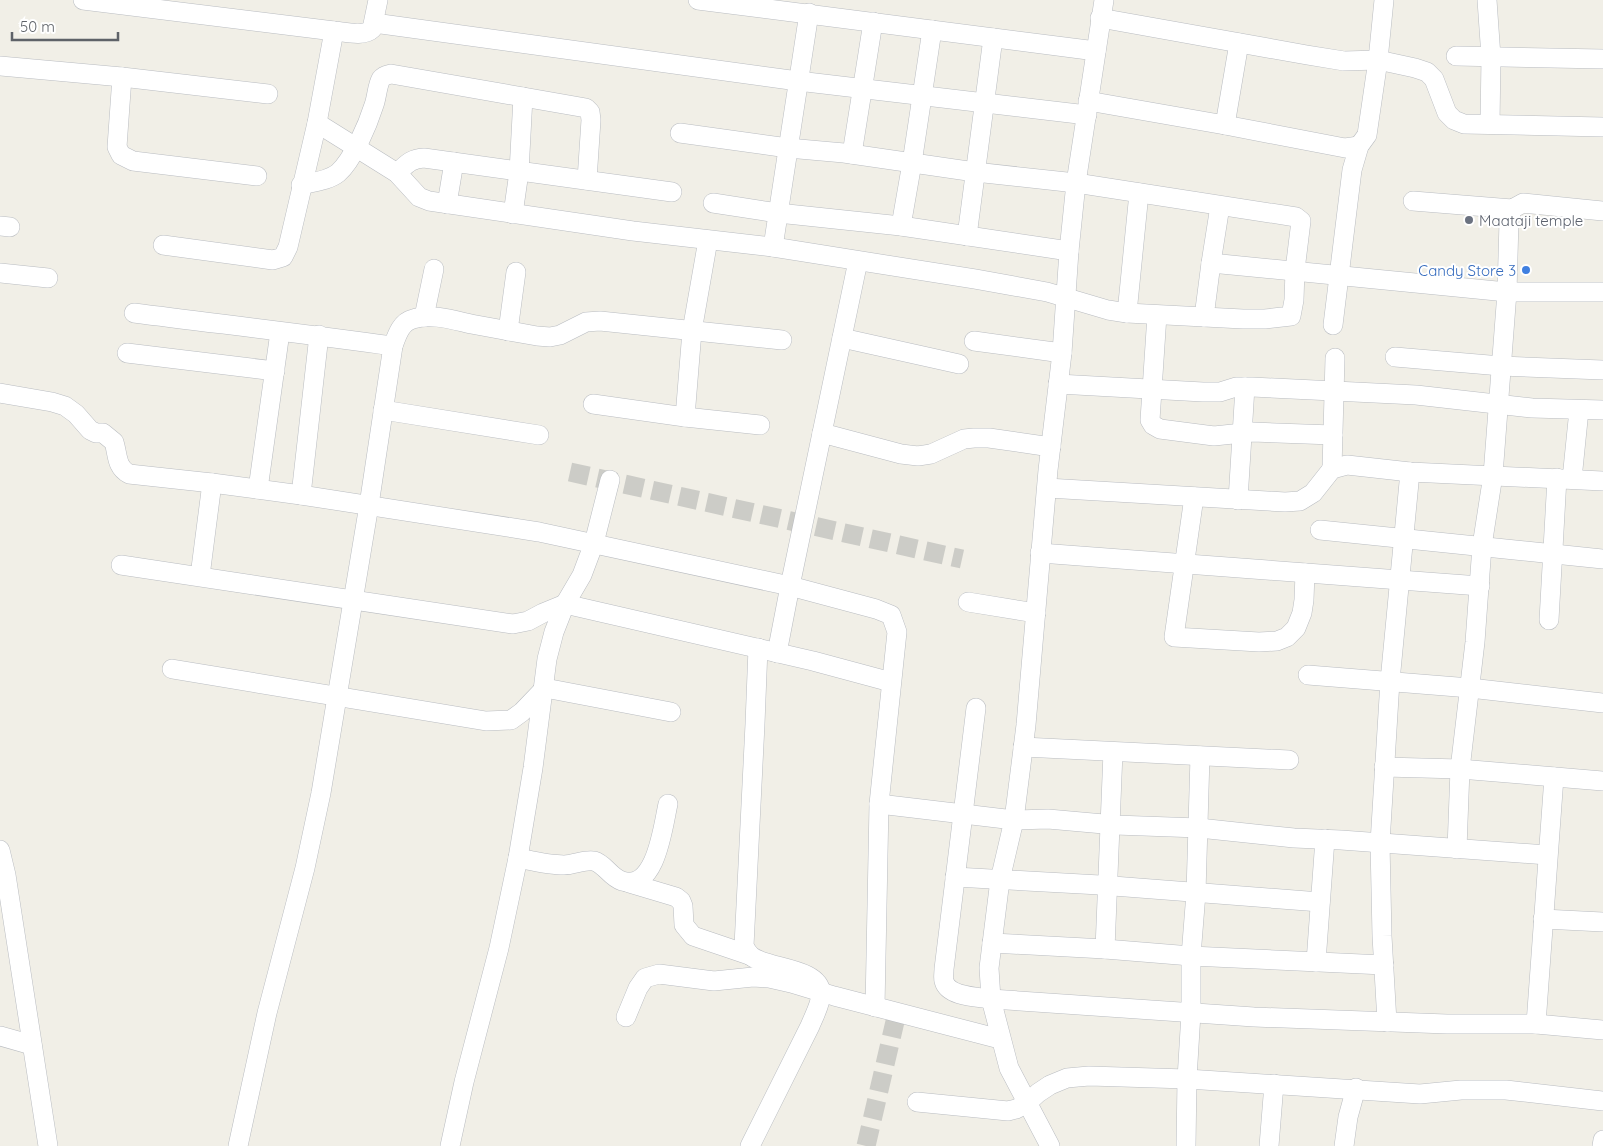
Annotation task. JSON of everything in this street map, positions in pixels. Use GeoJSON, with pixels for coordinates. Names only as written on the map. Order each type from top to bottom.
{"type":"FeatureCollection","features":[{"type":"Feature","properties":{"kind":"street"},"geometry":{"type":"LineString","coordinates":[[83,0],[364,34],[372,29],[378,0]]}},
{"type":"Feature","properties":{"kind":"street"},"geometry":{"type":"LineString","coordinates":[[698,0],[809,13],[831,8],[873,22],[1096,51]]}},
{"type":"Feature","properties":{"kind":"street"},"geometry":{"type":"LineString","coordinates":[[1332,325],[1352,170],[1359,146],[1367,135],[1378,60],[1384,0]]}},
{"type":"Feature","properties":{"kind":"street"},"geometry":{"type":"LineString","coordinates":[[1487,0],[1491,57],[1490,124]]}},
{"type":"Feature","properties":{"kind":"street"},"geometry":{"type":"LineString","coordinates":[[1050,1146],[1026,1104],[1009,1068],[991,999],[990,968],[1000,880],[1014,820],[1023,747],[1040,554],[1062,353],[1065,296],[1076,184],[1102,9],[1239,43],[1344,60],[1378,60],[1427,72],[1434,79],[1447,113],[1454,120],[1464,124],[1603,127]]}},
{"type":"Feature","properties":{"kind":"street"},"geometry":{"type":"LineString","coordinates":[[773,247],[809,13]]}},
{"type":"Feature","properties":{"kind":"street"},"geometry":{"type":"LineString","coordinates":[[852,154],[873,22]]}},
{"type":"Feature","properties":{"kind":"street"},"geometry":{"type":"LineString","coordinates":[[374,24],[862,89],[984,104],[1088,108],[1225,125],[1345,148],[1359,146]]}},
{"type":"Feature","properties":{"kind":"street"},"geometry":{"type":"LineString","coordinates":[[901,226],[932,30]]}},
{"type":"Feature","properties":{"kind":"street"},"geometry":{"type":"LineString","coordinates":[[163,245],[274,260],[283,257],[288,247],[316,123],[334,31]]}},
{"type":"Feature","properties":{"kind":"street"},"geometry":{"type":"LineString","coordinates":[[967,236],[993,38]]}},
{"type":"Feature","properties":{"kind":"street"},"geometry":{"type":"LineString","coordinates":[[1225,125],[1239,43]]}},
{"type":"Feature","properties":{"kind":"street"},"geometry":{"type":"LineString","coordinates":[[1456,56],[1603,59]]}},
{"type":"Feature","properties":{"kind":"street"},"geometry":{"type":"LineString","coordinates":[[0,66],[122,77],[268,94]]}},
{"type":"Feature","properties":{"kind":"street"},"geometry":{"type":"LineString","coordinates":[[301,185],[331,177],[344,166],[356,147],[367,123],[375,104],[381,80],[384,76],[391,74],[586,108],[590,112],[591,120],[587,180]]}},
{"type":"Feature","properties":{"kind":"street"},"geometry":{"type":"LineString","coordinates":[[122,77],[117,147],[122,155],[133,161],[257,176]]}},
{"type":"Feature","properties":{"kind":"street"},"geometry":{"type":"LineString","coordinates":[[513,214],[519,172],[523,97]]}},
{"type":"Feature","properties":{"kind":"street"},"geometry":{"type":"LineString","coordinates":[[316,123],[397,173],[419,197],[429,201],[633,231],[773,247],[1003,284],[1065,296],[1108,310],[1127,313],[1243,319],[1291,316],[1294,300],[1294,270],[1301,221],[1296,217],[1076,184],[680,133]]}},
{"type":"Feature","properties":{"kind":"street"},"geometry":{"type":"LineString","coordinates":[[397,173],[408,162],[424,158],[672,192]]}},
{"type":"Feature","properties":{"kind":"street"},"geometry":{"type":"LineString","coordinates":[[447,204],[454,162]]}},
{"type":"Feature","properties":{"kind":"street"},"geometry":{"type":"LineString","coordinates":[[1127,313],[1139,193]]}},
{"type":"Feature","properties":{"kind":"street"},"geometry":{"type":"LineString","coordinates":[[1413,201],[1512,210],[1523,203],[1603,211]]}},
{"type":"Feature","properties":{"kind":"street"},"geometry":{"type":"LineString","coordinates":[[713,203],[901,226],[1069,251]]}},
{"type":"Feature","properties":{"kind":"street"},"geometry":{"type":"LineString","coordinates":[[1204,317],[1220,206]]}},
{"type":"Feature","properties":{"kind":"street"},"geometry":{"type":"LineString","coordinates":[[1457,849],[1460,769],[1470,688],[1482,546],[1493,475],[1507,292],[1509,221],[1512,210]]}},
{"type":"Feature","properties":{"kind":"street"},"geometry":{"type":"LineString","coordinates":[[685,417],[692,331],[708,240]]}},
{"type":"Feature","properties":{"kind":"street"},"geometry":{"type":"LineString","coordinates":[[777,653],[858,261]]}},
{"type":"Feature","properties":{"kind":"street"},"geometry":{"type":"LineString","coordinates":[[1211,262],[1507,292],[1603,292]]}},
{"type":"Feature","properties":{"kind":"street"},"geometry":{"type":"LineString","coordinates":[[424,317],[434,269]]}},
{"type":"Feature","properties":{"kind":"street"},"geometry":{"type":"LineString","coordinates":[[508,330],[516,272]]}},
{"type":"Feature","properties":{"kind":"street"},"geometry":{"type":"LineString","coordinates":[[0,273],[48,278]]}},
{"type":"Feature","properties":{"kind":"street"},"geometry":{"type":"LineString","coordinates":[[134,313],[393,346]]}},
{"type":"Feature","properties":{"kind":"street"},"geometry":{"type":"LineString","coordinates":[[1157,315],[1150,420],[1153,426],[1160,429],[1214,436],[1252,432],[1333,435]]}},
{"type":"Feature","properties":{"kind":"street"},"geometry":{"type":"LineString","coordinates":[[238,1146],[267,1013],[305,868],[315,821],[370,505],[393,346],[398,333],[405,323],[412,319],[424,317],[440,318],[550,337],[560,335],[586,322],[600,322],[782,340]]}},
{"type":"Feature","properties":{"kind":"street"},"geometry":{"type":"LineString","coordinates":[[258,489],[280,332]]}},
{"type":"Feature","properties":{"kind":"street"},"geometry":{"type":"LineString","coordinates":[[301,495],[318,335]]}},
{"type":"Feature","properties":{"kind":"street"},"geometry":{"type":"LineString","coordinates":[[842,338],[959,364]]}},
{"type":"Feature","properties":{"kind":"street"},"geometry":{"type":"LineString","coordinates":[[974,341],[1062,353]]}},
{"type":"Feature","properties":{"kind":"street"},"geometry":{"type":"LineString","coordinates":[[127,352],[275,371]]}},
{"type":"Feature","properties":{"kind":"street"},"geometry":{"type":"LineString","coordinates":[[1395,357],[1501,366],[1603,370]]}},
{"type":"Feature","properties":{"kind":"street"},"geometry":{"type":"LineString","coordinates":[[1332,469],[1335,358]]}},
{"type":"Feature","properties":{"kind":"street"},"geometry":{"type":"LineString","coordinates":[[1058,384],[1220,392],[1236,387],[1245,387],[1416,395],[1532,408],[1603,410]]}},
{"type":"Feature","properties":{"kind":"street"},"geometry":{"type":"LineString","coordinates":[[1238,500],[1245,387]]}},
{"type":"Feature","properties":{"kind":"street"},"geometry":{"type":"LineString","coordinates":[[0,393],[65,406],[76,414],[90,430],[96,433],[103,433],[114,442],[122,471],[129,474],[301,495],[538,532],[790,586],[876,609],[891,616],[897,632],[879,804],[875,1007]]}},
{"type":"Feature","properties":{"kind":"street"},"geometry":{"type":"LineString","coordinates":[[593,404],[760,425]]}},
{"type":"Feature","properties":{"kind":"street"},"geometry":{"type":"LineString","coordinates":[[383,410],[539,435]]}},
{"type":"Feature","properties":{"kind":"street"},"geometry":{"type":"LineString","coordinates":[[1549,620],[1552,554],[1564,479],[1579,410]]}},
{"type":"Feature","properties":{"kind":"street"},"geometry":{"type":"LineString","coordinates":[[822,433],[901,454],[918,456],[931,454],[964,439],[974,438],[988,438],[1051,447]]}},
{"type":"Feature","properties":{"kind":"street"},"geometry":{"type":"LineString","coordinates":[[1047,488],[1238,500],[1300,501],[1313,493],[1332,469],[1347,464],[1410,472],[1603,480]]}},
{"type":"Feature","properties":{"kind":"street"},"geometry":{"type":"LineString","coordinates":[[1387,1022],[1380,842],[1390,681],[1410,472]]}},
{"type":"Feature","properties":{"kind":"street"},"geometry":{"type":"LineString","coordinates":[[450,1146],[464,1082],[499,948],[518,858],[534,768],[548,659],[554,632],[565,604],[582,575],[594,543],[610,480]]}},
{"type":"Feature","properties":{"kind":"street"},"geometry":{"type":"LineString","coordinates":[[200,576],[212,483]]}},
{"type":"Feature","properties":{"kind":"street"},"geometry":{"type":"LineString","coordinates":[[1194,497],[1174,636],[1259,642],[1277,641],[1287,637],[1296,628],[1302,613],[1306,572]]}},
{"type":"Feature","properties":{"kind":"street"},"geometry":{"type":"LineString","coordinates":[[1320,530],[1603,559]]}},
{"type":"Feature","properties":{"kind":"street"},"geometry":{"type":"LineString","coordinates":[[1040,554],[1480,586]]}},
{"type":"Feature","properties":{"kind":"street"},"geometry":{"type":"LineString","coordinates":[[120,565],[512,624],[528,622],[542,613],[565,604],[758,648],[891,682]]}},
{"type":"Feature","properties":{"kind":"street"},"geometry":{"type":"LineString","coordinates":[[968,602],[1036,613]]}},
{"type":"Feature","properties":{"kind":"street"},"geometry":{"type":"LineString","coordinates":[[749,955],[744,946],[756,724],[758,648]]}},
{"type":"Feature","properties":{"kind":"street"},"geometry":{"type":"LineString","coordinates":[[172,668],[501,722],[511,720],[522,712],[545,688]]}},
{"type":"Feature","properties":{"kind":"street"},"geometry":{"type":"LineString","coordinates":[[1308,675],[1470,688],[1603,703]]}},
{"type":"Feature","properties":{"kind":"street"},"geometry":{"type":"LineString","coordinates":[[545,688],[671,712]]}},
{"type":"Feature","properties":{"kind":"street"},"geometry":{"type":"LineString","coordinates":[[976,708],[944,969],[944,982],[948,988],[959,995],[991,999],[1254,1018],[1447,1024],[1536,1024],[1603,1030]]}},
{"type":"Feature","properties":{"kind":"street"},"geometry":{"type":"LineString","coordinates":[[1023,747],[1289,760]]}},
{"type":"Feature","properties":{"kind":"street"},"geometry":{"type":"LineString","coordinates":[[1105,949],[1113,752]]}},
{"type":"Feature","properties":{"kind":"street"},"geometry":{"type":"LineString","coordinates":[[1186,1146],[1191,956],[1199,828],[1200,756]]}},
{"type":"Feature","properties":{"kind":"street"},"geometry":{"type":"LineString","coordinates":[[1384,768],[1460,769],[1603,781]]}},
{"type":"Feature","properties":{"kind":"street"},"geometry":{"type":"LineString","coordinates":[[1536,1024],[1554,777]]}},
{"type":"Feature","properties":{"kind":"street"},"geometry":{"type":"LineString","coordinates":[[629,883],[644,876],[653,862],[668,804]]}},
{"type":"Feature","properties":{"kind":"street"},"geometry":{"type":"LineString","coordinates":[[879,804],[1014,820],[1048,819],[1199,828],[1260,835],[1547,855]]}},
{"type":"Feature","properties":{"kind":"street"},"geometry":{"type":"LineString","coordinates":[[1316,962],[1325,839]]}},
{"type":"Feature","properties":{"kind":"street"},"geometry":{"type":"LineString","coordinates":[[0,850],[6,875],[7,924],[32,1045],[48,1146]]}},
{"type":"Feature","properties":{"kind":"street"},"geometry":{"type":"LineString","coordinates":[[518,858],[564,865],[589,860],[596,862],[603,866],[612,877],[681,901],[684,906],[684,925],[693,936],[749,955],[760,961],[802,973],[818,983],[820,992],[817,1009],[810,1026],[750,1146]]}},
{"type":"Feature","properties":{"kind":"street"},"geometry":{"type":"LineString","coordinates":[[955,877],[1320,902]]}},
{"type":"Feature","properties":{"kind":"street"},"geometry":{"type":"LineString","coordinates":[[1543,919],[1603,922]]}},
{"type":"Feature","properties":{"kind":"street"},"geometry":{"type":"LineString","coordinates":[[992,943],[1191,956],[1384,965]]}},
{"type":"Feature","properties":{"kind":"street"},"geometry":{"type":"LineString","coordinates":[[626,1016],[638,988],[645,978],[659,974],[714,981],[753,977],[769,978],[1000,1039]]}},
{"type":"Feature","properties":{"kind":"street"},"geometry":{"type":"LineString","coordinates":[[0,1036],[32,1045]]}},
{"type":"Feature","properties":{"kind":"street"},"geometry":{"type":"LineString","coordinates":[[917,1102],[1008,1111],[1026,1104],[1050,1085],[1067,1078],[1089,1076],[1356,1088],[1420,1094],[1461,1090],[1506,1090],[1603,1101]]}},
{"type":"Feature","properties":{"kind":"street"},"geometry":{"type":"LineString","coordinates":[[1269,1146],[1274,1084]]}},
{"type":"Feature","properties":{"kind":"street"},"geometry":{"type":"LineString","coordinates":[[1344,1146],[1348,1117],[1356,1088]]}},
{"type":"Feature","properties":{"kind":"tunnel"},"geometry":{"type":"LineString","coordinates":[[570,472],[962,559]]}},
{"type":"Feature","properties":{"kind":"tunnel"},"geometry":{"type":"LineString","coordinates":[[866,1146],[897,1013]]}},
{"type":"Feature","properties":{"kind":"place","name":"Maataji temple"},"geometry":{"type":"Point","coordinates":[1469,220]}},
{"type":"Feature","properties":{"kind":"place","name":"Candy Store 3"},"geometry":{"type":"Point","coordinates":[1526,270]}}]}
